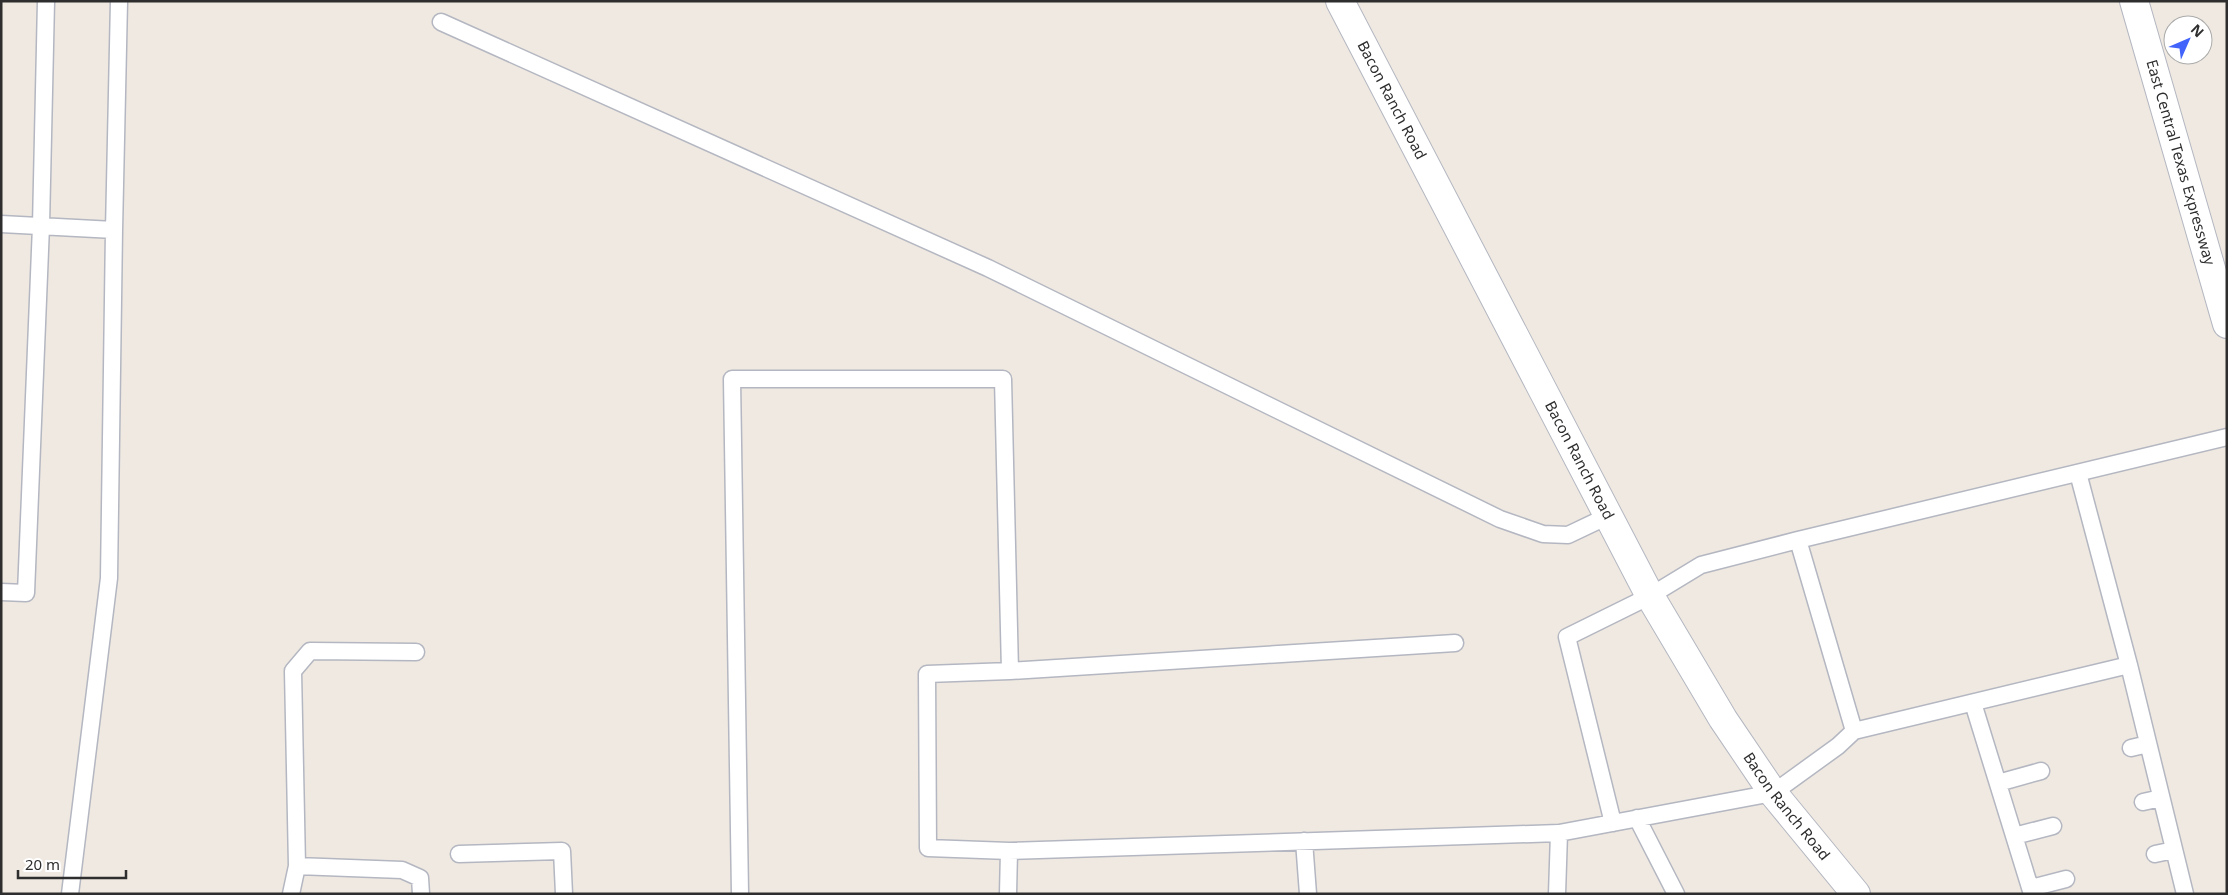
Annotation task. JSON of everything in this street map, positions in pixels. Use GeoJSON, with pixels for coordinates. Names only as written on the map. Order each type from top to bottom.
{"type":"FeatureCollection","features":[{"type":"Feature","properties":{"kind":"street","name":"Bacon Ranch Road"},"geometry":{"type":"LineString","coordinates":[[1340,1],[1650,596],[1723,720],[1773,793],[1856,894]]}},
{"type":"Feature","properties":{"kind":"street","name":"East Central Texas Expressway"},"geometry":{"type":"LineString","coordinates":[[2134,1],[2227,324]]}},
{"type":"Feature","properties":{"kind":"lane"},"geometry":{"type":"LineString","coordinates":[[1,592],[26,592],[41,226],[46,1]]}},
{"type":"Feature","properties":{"kind":"lane"},"geometry":{"type":"LineString","coordinates":[[70,894],[109,578],[119,1]]}},
{"type":"Feature","properties":{"kind":"lane"},"geometry":{"type":"LineString","coordinates":[[441,22],[988,268],[1500,518],[1543,534],[1568,535],[1608,516]]}},
{"type":"Feature","properties":{"kind":"lane"},"geometry":{"type":"LineString","coordinates":[[1,224],[114,230]]}},
{"type":"Feature","properties":{"kind":"lane"},"geometry":{"type":"LineString","coordinates":[[740,894],[732,379],[1003,379],[1010,670]]}},
{"type":"Feature","properties":{"kind":"lane"},"geometry":{"type":"LineString","coordinates":[[1613,823],[1567,637],[1650,596],[1701,565],[2227,437]]}},
{"type":"Feature","properties":{"kind":"lane"},"geometry":{"type":"LineString","coordinates":[[2078,472],[2129,665],[2185,894]]}},
{"type":"Feature","properties":{"kind":"lane"},"geometry":{"type":"LineString","coordinates":[[1798,540],[1854,731]]}},
{"type":"Feature","properties":{"kind":"lane"},"geometry":{"type":"LineString","coordinates":[[1455,643],[927,674],[928,848],[1009,851],[1559,832],[1773,793],[1838,746],[1854,731],[2129,665]]}},
{"type":"Feature","properties":{"kind":"lane"},"geometry":{"type":"LineString","coordinates":[[291,894],[297,866],[293,672],[310,651],[416,652]]}},
{"type":"Feature","properties":{"kind":"lane"},"geometry":{"type":"LineString","coordinates":[[1973,703],[2032,891],[2066,879]]}},
{"type":"Feature","properties":{"kind":"lane"},"geometry":{"type":"LineString","coordinates":[[2131,748],[2148,744]]}},
{"type":"Feature","properties":{"kind":"lane"},"geometry":{"type":"LineString","coordinates":[[1998,782],[2041,772]]}},
{"type":"Feature","properties":{"kind":"lane"},"geometry":{"type":"LineString","coordinates":[[2143,802],[2161,798]]}},
{"type":"Feature","properties":{"kind":"lane"},"geometry":{"type":"LineString","coordinates":[[1637,818],[1676,894]]}},
{"type":"Feature","properties":{"kind":"lane"},"geometry":{"type":"LineString","coordinates":[[2014,836],[2052,826]]}},
{"type":"Feature","properties":{"kind":"lane"},"geometry":{"type":"LineString","coordinates":[[1557,894],[1559,832]]}},
{"type":"Feature","properties":{"kind":"lane"},"geometry":{"type":"LineString","coordinates":[[1304,841],[1308,894]]}},
{"type":"Feature","properties":{"kind":"lane"},"geometry":{"type":"LineString","coordinates":[[2156,854],[2174,850]]}},
{"type":"Feature","properties":{"kind":"lane"},"geometry":{"type":"LineString","coordinates":[[459,854],[562,851],[564,894]]}},
{"type":"Feature","properties":{"kind":"lane"},"geometry":{"type":"LineString","coordinates":[[1008,894],[1009,851]]}},
{"type":"Feature","properties":{"kind":"lane"},"geometry":{"type":"LineString","coordinates":[[297,866],[402,870],[420,878],[421,894]]}}]}
